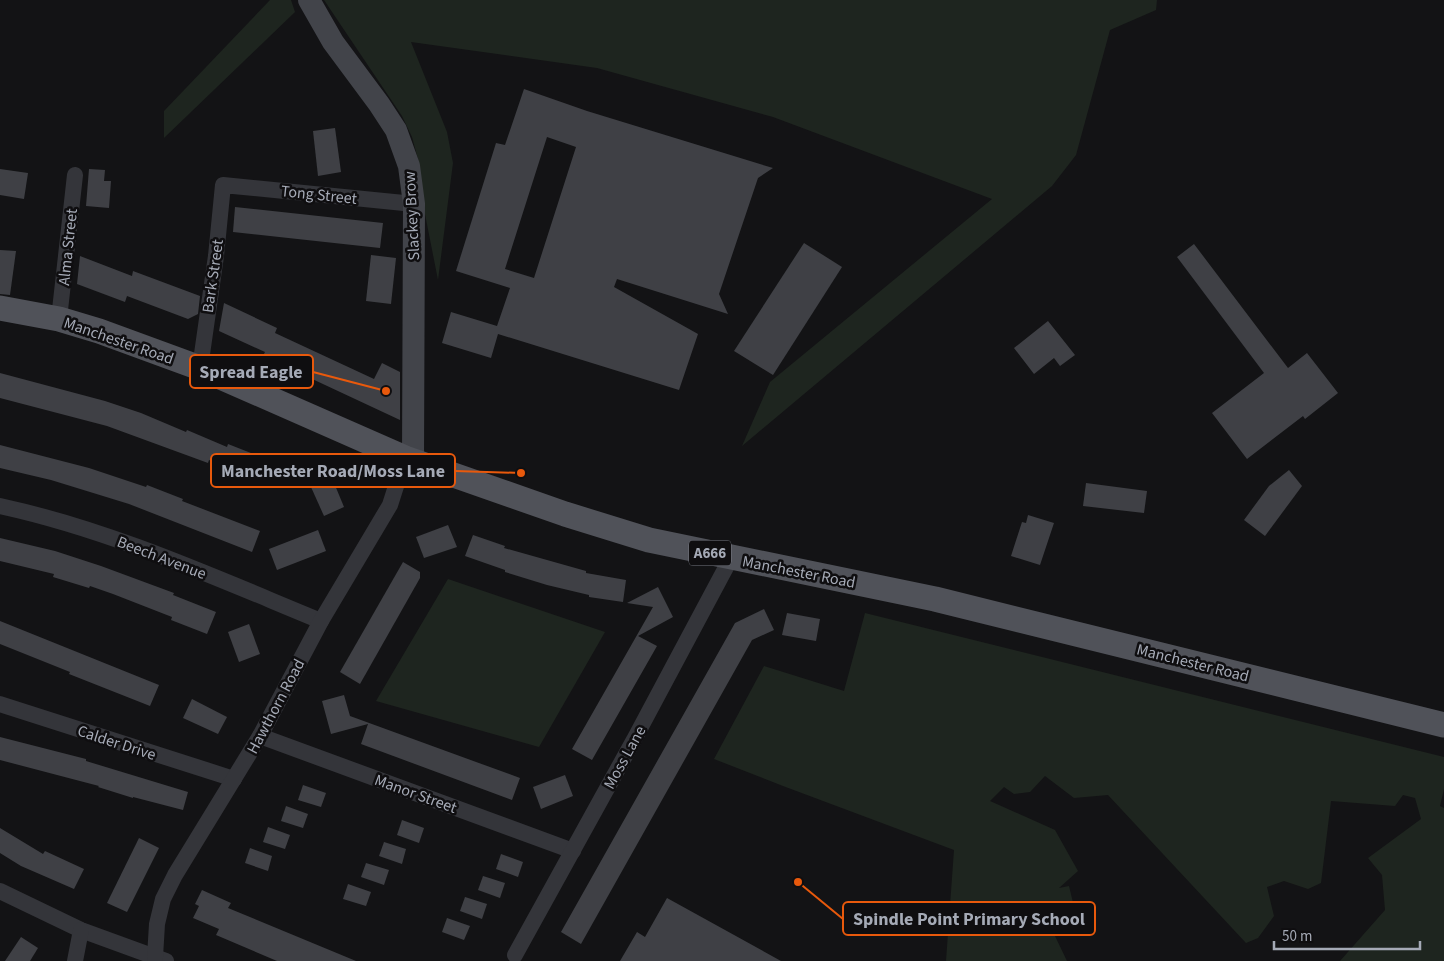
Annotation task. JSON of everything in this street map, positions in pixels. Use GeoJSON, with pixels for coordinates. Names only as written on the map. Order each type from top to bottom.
{"type":"FeatureCollection","features":[{"type":"Feature","properties":{"kind":"main road","name":"Manchester Road"},"geometry":{"type":"LineString","coordinates":[[0,308],[59,319],[100,331],[200,368],[409,459],[565,514],[649,540],[935,599],[1444,725]]}},
{"type":"Feature","properties":{"kind":"street","name":"Slackey Brow"},"geometry":{"type":"LineString","coordinates":[[309,0],[332,42],[379,104],[396,130],[409,166],[414,204],[409,459]]}},
{"type":"Feature","properties":{"kind":"street","name":"Alma Street"},"geometry":{"type":"LineString","coordinates":[[59,319],[75,175]]}},
{"type":"Feature","properties":{"kind":"street","name":"Tong Street"},"geometry":{"type":"LineString","coordinates":[[223,185],[414,204]]}},
{"type":"Feature","properties":{"kind":"street","name":"Bark Street"},"geometry":{"type":"LineString","coordinates":[[200,368],[216,256],[223,185]]}},
{"type":"Feature","properties":{"kind":"street","name":"Hawthorn Road"},"geometry":{"type":"LineString","coordinates":[[161,959],[157,924],[163,899],[175,875],[260,736],[321,621],[390,505],[409,459]]}},
{"type":"Feature","properties":{"kind":"street","name":"Beech Avenue"},"geometry":{"type":"LineString","coordinates":[[0,506],[30,512],[134,545],[321,621]]}},
{"type":"Feature","properties":{"kind":"street","name":"Moss Lane"},"geometry":{"type":"LineString","coordinates":[[515,955],[731,558]]}},
{"type":"Feature","properties":{"kind":"street","name":"Calder Drive"},"geometry":{"type":"LineString","coordinates":[[0,704],[234,780]]}},
{"type":"Feature","properties":{"kind":"street","name":"Manor Street"},"geometry":{"type":"LineString","coordinates":[[260,736],[573,850]]}},
{"type":"Feature","properties":{"kind":"street"},"geometry":{"type":"LineString","coordinates":[[7,894],[81,930],[161,959]]}},
{"type":"Feature","properties":{"kind":"street"},"geometry":{"type":"LineString","coordinates":[[75,961],[81,930]]}},
{"type":"Feature","properties":{"kind":"shaded area"},"geometry":{"type":"Polygon","coordinates":[[[270,0],[291,0],[295,12],[164,138],[164,111],[270,0]]]}},
{"type":"Feature","properties":{"kind":"shaded area"},"geometry":{"type":"Polygon","coordinates":[[[324,0],[1157,0],[1156,10],[1110,30],[1076,155],[1052,186],[742,446],[770,382],[992,199],[773,117],[597,68],[411,42],[447,132],[453,163],[438,280],[423,204],[418,159],[412,137],[402,116],[324,0]]]}},
{"type":"Feature","properties":{"kind":"shaded area"},"geometry":{"type":"Polygon","coordinates":[[[448,579],[605,632],[539,747],[376,701],[448,579]]]}},
{"type":"Feature","properties":{"kind":"shaded area"},"geometry":{"type":"Polygon","coordinates":[[[865,613],[1444,757],[1444,789],[1440,806],[1444,808],[1444,961],[1340,961],[1385,910],[1382,875],[1368,858],[1421,819],[1415,798],[1403,795],[1395,806],[1331,801],[1321,883],[1308,889],[1284,881],[1267,887],[1274,916],[1258,938],[1246,943],[1108,795],[1074,798],[1045,776],[1030,792],[1014,794],[1004,787],[990,801],[1055,830],[1078,871],[1059,888],[1069,886],[1076,915],[1055,936],[1067,961],[946,961],[954,850],[714,759],[764,666],[844,691],[865,613]]]}},
{"type":"Feature","properties":{"kind":"building"},"geometry":{"type":"Polygon","coordinates":[[[524,89],[587,111],[773,168],[758,178],[719,294],[728,314],[617,279],[614,287],[698,334],[679,390],[498,334],[491,358],[442,343],[451,312],[497,326],[510,288],[456,271],[496,143],[505,145],[524,89]],[[547,137],[505,269],[534,278],[576,147],[547,137]]]}},
{"type":"Feature","properties":{"kind":"building"},"geometry":{"type":"Polygon","coordinates":[[[335,128],[341,172],[318,176],[313,131],[335,128]]]}},
{"type":"Feature","properties":{"kind":"building"},"geometry":{"type":"Polygon","coordinates":[[[0,169],[28,173],[24,199],[0,195],[0,169]]]}},
{"type":"Feature","properties":{"kind":"building"},"geometry":{"type":"Polygon","coordinates":[[[89,169],[105,170],[104,181],[111,181],[109,208],[86,206],[89,169]]]}},
{"type":"Feature","properties":{"kind":"building"},"geometry":{"type":"Polygon","coordinates":[[[235,207],[383,223],[380,248],[233,232],[235,207]]]}},
{"type":"Feature","properties":{"kind":"building"},"geometry":{"type":"Polygon","coordinates":[[[804,243],[842,267],[773,375],[734,351],[804,243]]]}},
{"type":"Feature","properties":{"kind":"building"},"geometry":{"type":"Polygon","coordinates":[[[1194,244],[1288,368],[1307,353],[1338,393],[1305,419],[1303,416],[1247,459],[1212,413],[1264,373],[1177,257],[1194,244]]]}},
{"type":"Feature","properties":{"kind":"building"},"geometry":{"type":"Polygon","coordinates":[[[0,250],[16,251],[10,295],[0,294],[0,250]]]}},
{"type":"Feature","properties":{"kind":"building"},"geometry":{"type":"Polygon","coordinates":[[[371,255],[396,258],[391,304],[366,301],[371,255]]]}},
{"type":"Feature","properties":{"kind":"building"},"geometry":{"type":"Polygon","coordinates":[[[80,256],[132,276],[133,271],[200,296],[198,314],[188,319],[127,296],[125,302],[77,284],[80,256]]]}},
{"type":"Feature","properties":{"kind":"building"},"geometry":{"type":"Polygon","coordinates":[[[224,303],[277,328],[275,333],[374,379],[382,363],[400,372],[400,420],[263,356],[265,352],[219,331],[224,303]]]}},
{"type":"Feature","properties":{"kind":"building"},"geometry":{"type":"Polygon","coordinates":[[[1048,321],[1075,355],[1060,366],[1054,358],[1034,374],[1014,348],[1048,321]]]}},
{"type":"Feature","properties":{"kind":"building"},"geometry":{"type":"Polygon","coordinates":[[[0,373],[105,401],[141,413],[186,432],[187,430],[227,447],[228,444],[266,459],[268,455],[297,467],[289,488],[250,472],[249,476],[209,460],[208,463],[107,426],[0,398],[0,373]]]}},
{"type":"Feature","properties":{"kind":"building"},"geometry":{"type":"Polygon","coordinates":[[[0,445],[89,468],[146,487],[147,485],[183,499],[182,501],[260,531],[252,552],[129,504],[51,480],[0,468],[0,445]]]}},
{"type":"Feature","properties":{"kind":"building"},"geometry":{"type":"Polygon","coordinates":[[[1289,470],[1302,486],[1265,536],[1244,520],[1269,486],[1289,470]]]}},
{"type":"Feature","properties":{"kind":"building"},"geometry":{"type":"Polygon","coordinates":[[[332,478],[344,507],[324,516],[311,487],[332,478]]]}},
{"type":"Feature","properties":{"kind":"building"},"geometry":{"type":"Polygon","coordinates":[[[1086,483],[1147,491],[1144,513],[1083,506],[1086,483]]]}},
{"type":"Feature","properties":{"kind":"building"},"geometry":{"type":"Polygon","coordinates":[[[1028,515],[1054,523],[1040,565],[1011,556],[1022,522],[1026,523],[1028,515]]]}},
{"type":"Feature","properties":{"kind":"building"},"geometry":{"type":"Polygon","coordinates":[[[448,525],[457,547],[424,558],[416,537],[448,525]]]}},
{"type":"Feature","properties":{"kind":"building"},"geometry":{"type":"Polygon","coordinates":[[[318,530],[326,551],[277,570],[269,549],[318,530]]]}},
{"type":"Feature","properties":{"kind":"building"},"geometry":{"type":"Polygon","coordinates":[[[473,535],[505,546],[504,548],[586,571],[586,573],[626,580],[623,602],[589,597],[589,595],[547,585],[505,572],[505,570],[465,556],[473,535]]]}},
{"type":"Feature","properties":{"kind":"building"},"geometry":{"type":"Polygon","coordinates":[[[0,538],[55,551],[101,566],[174,593],[173,595],[216,612],[207,634],[171,620],[172,617],[113,594],[53,577],[54,574],[0,561],[0,538]]]}},
{"type":"Feature","properties":{"kind":"building"},"geometry":{"type":"Polygon","coordinates":[[[403,562],[420,572],[420,578],[360,684],[340,672],[403,562]]]}},
{"type":"Feature","properties":{"kind":"building"},"geometry":{"type":"Polygon","coordinates":[[[658,587],[673,617],[638,636],[657,646],[592,760],[572,749],[653,607],[627,603],[658,587]]]}},
{"type":"Feature","properties":{"kind":"building"},"geometry":{"type":"Polygon","coordinates":[[[764,609],[774,630],[752,640],[581,944],[561,932],[735,623],[764,609]]]}},
{"type":"Feature","properties":{"kind":"building"},"geometry":{"type":"Polygon","coordinates":[[[787,613],[820,619],[816,641],[782,635],[787,613]]]}},
{"type":"Feature","properties":{"kind":"building"},"geometry":{"type":"Polygon","coordinates":[[[0,621],[159,685],[150,706],[0,644],[0,621]]]}},
{"type":"Feature","properties":{"kind":"building"},"geometry":{"type":"Polygon","coordinates":[[[249,624],[260,654],[239,662],[228,632],[249,624]]]}},
{"type":"Feature","properties":{"kind":"building"},"geometry":{"type":"Polygon","coordinates":[[[344,695],[350,716],[520,778],[512,800],[361,744],[368,724],[331,734],[322,701],[344,695]]]}},
{"type":"Feature","properties":{"kind":"building"},"geometry":{"type":"Polygon","coordinates":[[[192,699],[227,717],[218,734],[183,718],[192,699]]]}},
{"type":"Feature","properties":{"kind":"building"},"geometry":{"type":"Polygon","coordinates":[[[0,737],[86,759],[86,761],[188,792],[183,810],[133,798],[99,786],[0,760],[0,737]]]}},
{"type":"Feature","properties":{"kind":"building"},"geometry":{"type":"Polygon","coordinates":[[[565,775],[573,796],[541,809],[533,787],[565,775]]]}},
{"type":"Feature","properties":{"kind":"building"},"geometry":{"type":"Polygon","coordinates":[[[303,785],[326,793],[321,807],[298,800],[303,785]]]}},
{"type":"Feature","properties":{"kind":"building"},"geometry":{"type":"Polygon","coordinates":[[[286,806],[308,814],[303,828],[281,821],[286,806]]]}},
{"type":"Feature","properties":{"kind":"building"},"geometry":{"type":"Polygon","coordinates":[[[402,820],[424,828],[419,843],[397,835],[402,820]]]}},
{"type":"Feature","properties":{"kind":"building"},"geometry":{"type":"Polygon","coordinates":[[[268,827],[290,835],[285,849],[263,842],[268,827]]]}},
{"type":"Feature","properties":{"kind":"building"},"geometry":{"type":"Polygon","coordinates":[[[0,828],[43,854],[45,851],[84,869],[74,889],[21,866],[0,853],[0,828]]]}},
{"type":"Feature","properties":{"kind":"building"},"geometry":{"type":"Polygon","coordinates":[[[139,838],[159,848],[127,912],[107,903],[139,838]]]}},
{"type":"Feature","properties":{"kind":"building"},"geometry":{"type":"Polygon","coordinates":[[[384,842],[406,849],[402,864],[379,856],[384,842]]]}},
{"type":"Feature","properties":{"kind":"building"},"geometry":{"type":"Polygon","coordinates":[[[250,848],[272,856],[268,871],[245,863],[250,848]]]}},
{"type":"Feature","properties":{"kind":"building"},"geometry":{"type":"Polygon","coordinates":[[[501,854],[523,862],[518,877],[496,869],[501,854]]]}},
{"type":"Feature","properties":{"kind":"building"},"geometry":{"type":"Polygon","coordinates":[[[366,863],[389,870],[384,885],[361,877],[366,863]]]}},
{"type":"Feature","properties":{"kind":"building"},"geometry":{"type":"Polygon","coordinates":[[[483,876],[505,883],[500,898],[478,890],[483,876]]]}},
{"type":"Feature","properties":{"kind":"building"},"geometry":{"type":"Polygon","coordinates":[[[348,884],[371,892],[366,906],[343,899],[348,884]]]}},
{"type":"Feature","properties":{"kind":"building"},"geometry":{"type":"Polygon","coordinates":[[[202,890],[231,903],[228,908],[356,961],[277,961],[216,935],[219,929],[193,918],[199,906],[195,904],[202,890]]]}},
{"type":"Feature","properties":{"kind":"building"},"geometry":{"type":"Polygon","coordinates":[[[465,897],[487,904],[482,919],[460,911],[465,897]]]}},
{"type":"Feature","properties":{"kind":"building"},"geometry":{"type":"Polygon","coordinates":[[[667,898],[781,961],[620,961],[637,932],[645,937],[667,898]]]}},
{"type":"Feature","properties":{"kind":"building"},"geometry":{"type":"Polygon","coordinates":[[[447,918],[470,926],[464,940],[442,932],[447,918]]]}},
{"type":"Feature","properties":{"kind":"building"},"geometry":{"type":"Polygon","coordinates":[[[21,937],[38,948],[30,961],[5,961],[21,937]]]}},
{"type":"Feature","properties":{"kind":"place","name":"Spread Eagle"},"geometry":{"type":"Point","coordinates":[386,391]}},
{"type":"Feature","properties":{"kind":"place","name":"Manchester Road/Moss Lane"},"geometry":{"type":"Point","coordinates":[521,473]}},
{"type":"Feature","properties":{"kind":"place","name":"Spindle Point Primary School"},"geometry":{"type":"Point","coordinates":[798,882]}}]}
